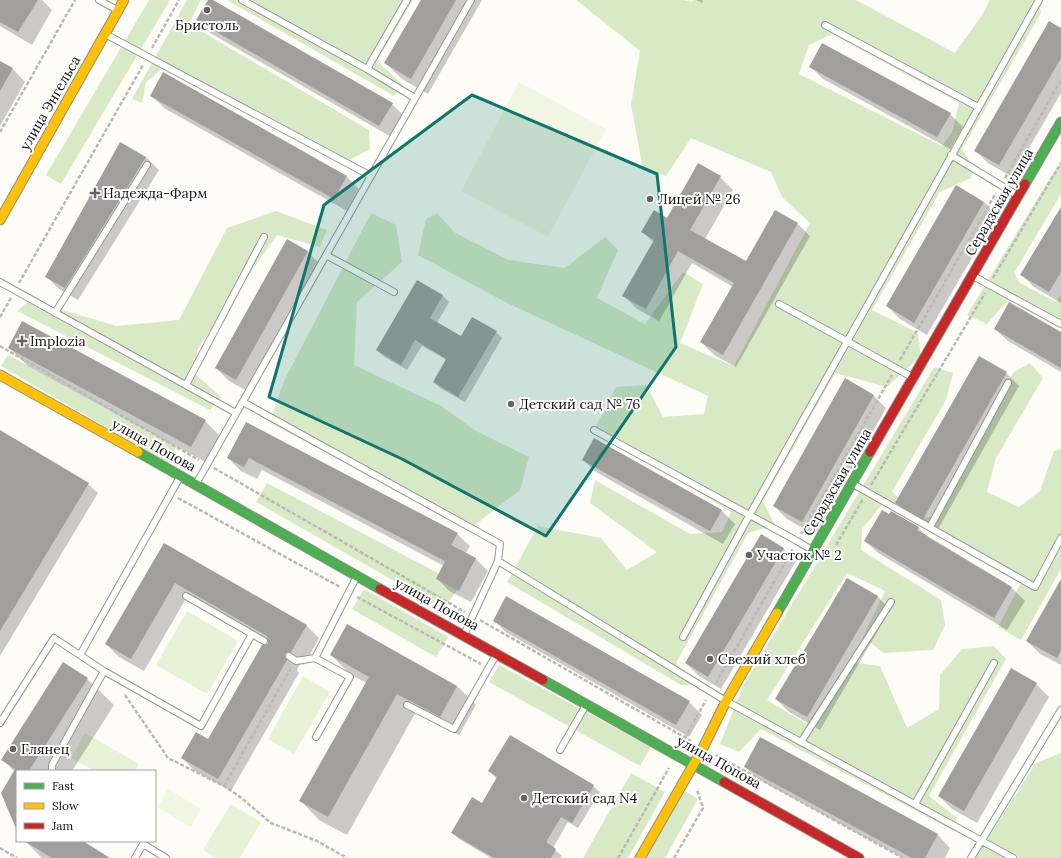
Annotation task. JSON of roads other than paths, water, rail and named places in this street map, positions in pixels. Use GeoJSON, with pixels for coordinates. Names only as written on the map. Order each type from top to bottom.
{"type":"FeatureCollection","features":[{"type":"Feature","properties":{"kind":"street","name":"улица Энгельса"},"geometry":{"type":"LineString","coordinates":[[0,220],[124,0]]}},
{"type":"Feature","properties":{"kind":"street","name":"Серадзская улица"},"geometry":{"type":"LineString","coordinates":[[640,858],[703,748],[726,701],[1061,122]]}},
{"type":"Feature","properties":{"kind":"street","name":"улица Попова"},"geometry":{"type":"LineString","coordinates":[[0,374],[859,858]]}},
{"type":"Feature","properties":{"kind":"lane"},"geometry":{"type":"LineString","coordinates":[[99,0],[118,10]]}},
{"type":"Feature","properties":{"kind":"lane"},"geometry":{"type":"LineString","coordinates":[[367,69],[406,0]]}},
{"type":"Feature","properties":{"kind":"lane"},"geometry":{"type":"LineString","coordinates":[[196,484],[471,0]]}},
{"type":"Feature","properties":{"kind":"lane"},"geometry":{"type":"LineString","coordinates":[[683,637],[749,516],[1038,0]]}},
{"type":"Feature","properties":{"kind":"lane"},"geometry":{"type":"LineString","coordinates":[[245,1],[367,69],[415,98]]}},
{"type":"Feature","properties":{"kind":"lane"},"geometry":{"type":"LineString","coordinates":[[825,25],[978,107]]}},
{"type":"Feature","properties":{"kind":"lane"},"geometry":{"type":"LineString","coordinates":[[105,34],[371,176]]}},
{"type":"Feature","properties":{"kind":"lane"},"geometry":{"type":"LineString","coordinates":[[951,155],[1018,196]]}},
{"type":"Feature","properties":{"kind":"lane"},"geometry":{"type":"LineString","coordinates":[[55,313],[147,165]]}},
{"type":"Feature","properties":{"kind":"lane"},"geometry":{"type":"LineString","coordinates":[[186,385],[264,237]]}},
{"type":"Feature","properties":{"kind":"lane"},"geometry":{"type":"LineString","coordinates":[[326,255],[394,292]]}},
{"type":"Feature","properties":{"kind":"lane"},"geometry":{"type":"LineString","coordinates":[[972,276],[1061,324]]}},
{"type":"Feature","properties":{"kind":"lane"},"geometry":{"type":"LineString","coordinates":[[0,282],[236,413]]}},
{"type":"Feature","properties":{"kind":"lane"},"geometry":{"type":"LineString","coordinates":[[779,304],[913,378]]}},
{"type":"Feature","properties":{"kind":"lane"},"geometry":{"type":"LineString","coordinates":[[930,527],[1008,383]]}},
{"type":"Feature","properties":{"kind":"lane"},"geometry":{"type":"LineString","coordinates":[[243,402],[500,544],[498,561],[464,635]]}},
{"type":"Feature","properties":{"kind":"lane"},"geometry":{"type":"LineString","coordinates":[[594,430],[813,551]]}},
{"type":"Feature","properties":{"kind":"lane"},"geometry":{"type":"LineString","coordinates":[[80,655],[181,476]]}},
{"type":"Feature","properties":{"kind":"lane"},"geometry":{"type":"LineString","coordinates":[[852,484],[1035,587],[1061,538]]}},
{"type":"Feature","properties":{"kind":"lane"},"geometry":{"type":"LineString","coordinates":[[498,561],[726,701],[1012,858]]}},
{"type":"Feature","properties":{"kind":"lane"},"geometry":{"type":"LineString","coordinates":[[315,658],[357,576]]}},
{"type":"Feature","properties":{"kind":"lane"},"geometry":{"type":"LineString","coordinates":[[186,596],[264,641]]}},
{"type":"Feature","properties":{"kind":"lane"},"geometry":{"type":"LineString","coordinates":[[802,742],[891,602]]}},
{"type":"Feature","properties":{"kind":"lane"},"geometry":{"type":"LineString","coordinates":[[0,723],[54,638],[104,671],[201,726],[252,634]]}},
{"type":"Feature","properties":{"kind":"lane"},"geometry":{"type":"LineString","coordinates":[[407,705],[454,729],[497,653]]}},
{"type":"Feature","properties":{"kind":"lane"},"geometry":{"type":"LineString","coordinates":[[289,656],[296,661],[315,658],[350,677],[316,737]]}},
{"type":"Feature","properties":{"kind":"lane"},"geometry":{"type":"LineString","coordinates":[[915,804],[994,663]]}},
{"type":"Feature","properties":{"kind":"lane"},"geometry":{"type":"LineString","coordinates":[[52,770],[52,765],[104,671]]}},
{"type":"Feature","properties":{"kind":"lane"},"geometry":{"type":"LineString","coordinates":[[560,750],[586,704]]}},
{"type":"Feature","properties":{"kind":"lane"},"geometry":{"type":"LineString","coordinates":[[970,858],[1061,710]]}},
{"type":"Feature","properties":{"kind":"lane"},"geometry":{"type":"LineString","coordinates":[[135,858],[140,843],[166,858]]}},
{"type":"Feature","properties":{"kind":"place","name":"Бристоль"},"geometry":{"type":"Point","coordinates":[207,10]}},
{"type":"Feature","properties":{"kind":"place","name":"Надежда-Фарм"},"geometry":{"type":"Point","coordinates":[95,193]}},
{"type":"Feature","properties":{"kind":"place","name":"Лицей № 26"},"geometry":{"type":"Point","coordinates":[650,199]}},
{"type":"Feature","properties":{"kind":"place","name":"Implozia"},"geometry":{"type":"Point","coordinates":[22,341]}},
{"type":"Feature","properties":{"kind":"place","name":"Детский сад № 76"},"geometry":{"type":"Point","coordinates":[511,404]}},
{"type":"Feature","properties":{"kind":"place","name":"Участок № 2"},"geometry":{"type":"Point","coordinates":[749,555]}},
{"type":"Feature","properties":{"kind":"place","name":"Свежий хлеб"},"geometry":{"type":"Point","coordinates":[710,659]}},
{"type":"Feature","properties":{"kind":"place","name":"Глянец"},"geometry":{"type":"Point","coordinates":[13,749]}},
{"type":"Feature","properties":{"kind":"place","name":"Детский сад N4"},"geometry":{"type":"Point","coordinates":[524,798]}}]}
